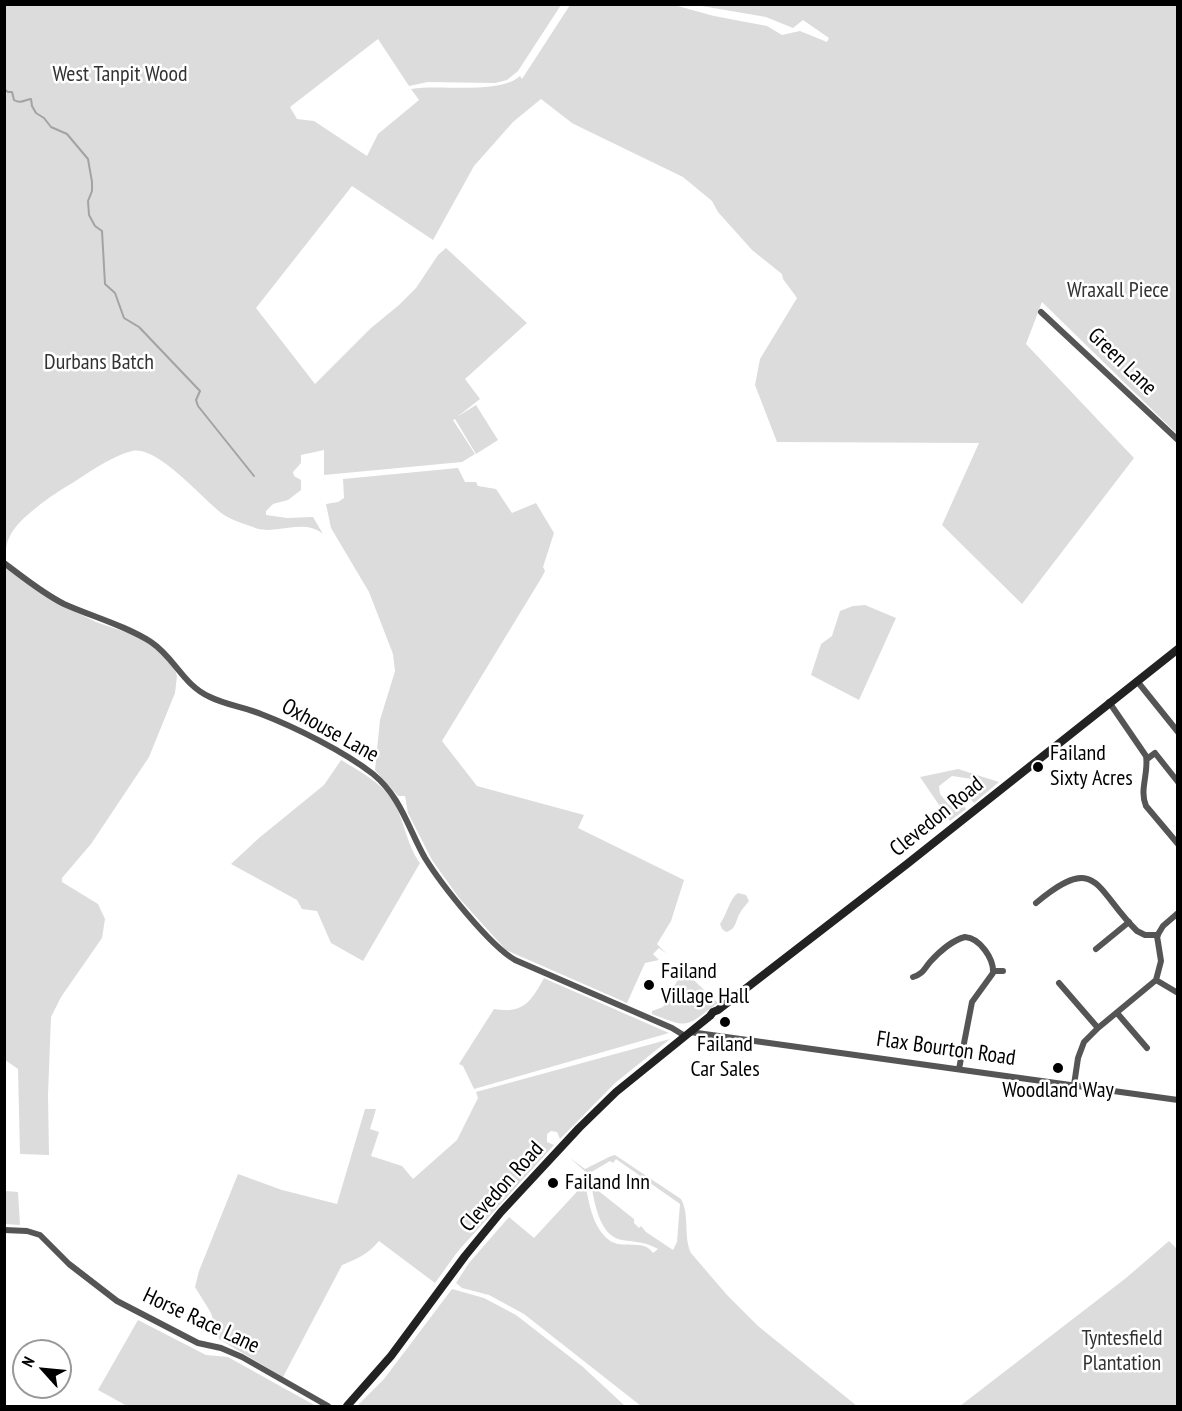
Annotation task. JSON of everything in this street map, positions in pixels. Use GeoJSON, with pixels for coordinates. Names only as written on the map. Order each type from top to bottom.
{"type":"FeatureCollection","features":[{"type":"Feature","properties":{"kind":"main road","name":"Clevedon Road"},"geometry":{"type":"LineString","coordinates":[[347,1407],[391,1356],[456,1267],[501,1212],[604,1103],[714,1013],[907,864],[1178,649]]}},
{"type":"Feature","properties":{"kind":"street","name":"Green Lane"},"geometry":{"type":"LineString","coordinates":[[1041,312],[1178,440]]}},
{"type":"Feature","properties":{"kind":"street","name":"Oxhouse Lane"},"geometry":{"type":"LineString","coordinates":[[4,563],[46,594],[118,624],[148,640],[164,652],[188,683],[203,694],[218,701],[262,714],[289,726],[371,773],[398,801],[425,858],[470,917],[505,953],[515,960],[672,1028],[690,1032]]}},
{"type":"Feature","properties":{"kind":"street"},"geometry":{"type":"LineString","coordinates":[[1137,681],[1178,732]]}},
{"type":"Feature","properties":{"kind":"street"},"geometry":{"type":"LineString","coordinates":[[1110,702],[1147,759],[1144,803],[1178,844]]}},
{"type":"Feature","properties":{"kind":"street"},"geometry":{"type":"LineString","coordinates":[[1147,759],[1155,753],[1178,782]]}},
{"type":"Feature","properties":{"kind":"street"},"geometry":{"type":"LineString","coordinates":[[1038,898],[1065,881],[1087,878],[1101,888],[1129,922],[1143,934],[1158,935]]}},
{"type":"Feature","properties":{"kind":"street"},"geometry":{"type":"LineString","coordinates":[[1074,1085],[1080,1049],[1098,1028],[1156,980],[1161,962],[1158,935],[1163,926],[1178,913]]}},
{"type":"Feature","properties":{"kind":"street"},"geometry":{"type":"LineString","coordinates":[[1096,939],[1098,947],[1129,922]]}},
{"type":"Feature","properties":{"kind":"street"},"geometry":{"type":"LineString","coordinates":[[913,976],[924,976],[932,960],[956,941],[965,937],[974,939],[992,962],[993,971],[990,979],[972,1002],[959,1069]]}},
{"type":"Feature","properties":{"kind":"street"},"geometry":{"type":"LineString","coordinates":[[993,971],[1003,971]]}},
{"type":"Feature","properties":{"kind":"street"},"geometry":{"type":"LineString","coordinates":[[1156,980],[1178,993]]}},
{"type":"Feature","properties":{"kind":"street"},"geometry":{"type":"LineString","coordinates":[[1059,983],[1072,1003],[1098,1028]]}},
{"type":"Feature","properties":{"kind":"street"},"geometry":{"type":"LineString","coordinates":[[1117,1013],[1147,1048]]}},
{"type":"Feature","properties":{"kind":"street","name":"Flax Bourton Road"},"geometry":{"type":"LineString","coordinates":[[690,1032],[705,1036],[1178,1100]]}},
{"type":"Feature","properties":{"kind":"street"},"geometry":{"type":"LineString","coordinates":[[1141,1041],[1148,1035]]}},
{"type":"Feature","properties":{"kind":"street","name":"Horse Race Lane"},"geometry":{"type":"LineString","coordinates":[[4,1230],[27,1231],[40,1235],[69,1264],[117,1301],[198,1343],[220,1348],[242,1358],[328,1407]]}},
{"type":"Feature","properties":{"kind":"green space"},"geometry":{"type":"Polygon","coordinates":[[[5,5],[561,5],[518,71],[507,80],[495,83],[428,82],[409,86],[378,39],[290,107],[297,119],[314,121],[367,156],[378,134],[419,100],[411,89],[484,87],[510,82],[520,76],[522,79],[570,5],[674,5],[714,16],[767,26],[782,35],[800,31],[827,42],[829,38],[803,20],[793,28],[766,17],[696,5],[1177,5],[1177,434],[1042,302],[1026,344],[1134,458],[1022,604],[942,525],[979,443],[777,442],[755,385],[760,359],[797,298],[783,279],[782,274],[752,250],[718,212],[712,201],[683,177],[572,123],[541,99],[513,122],[474,166],[433,240],[352,186],[256,308],[315,384],[371,328],[416,288],[438,255],[446,248],[527,323],[465,379],[480,399],[457,417],[476,405],[498,440],[476,454],[455,419],[453,420],[475,454],[462,462],[324,475],[324,450],[301,455],[301,463],[293,472],[294,476],[301,480],[301,490],[288,500],[273,504],[266,511],[266,515],[287,518],[313,517],[323,534],[306,527],[261,529],[234,520],[215,508],[167,465],[143,451],[132,451],[97,467],[34,509],[14,529],[8,540],[5,554],[5,5]]]}},
{"type":"Feature","properties":{"kind":"green space"},"geometry":{"type":"Polygon","coordinates":[[[458,468],[465,482],[476,482],[478,486],[496,489],[512,513],[536,503],[554,533],[542,577],[442,741],[477,786],[584,815],[578,828],[684,880],[671,921],[657,944],[667,954],[659,948],[653,954],[659,960],[645,963],[627,1003],[506,950],[459,898],[432,860],[408,813],[405,796],[398,796],[375,770],[380,720],[395,671],[393,654],[369,592],[331,528],[326,504],[338,502],[344,498],[343,479],[458,468]]]}},
{"type":"Feature","properties":{"kind":"green space"},"geometry":{"type":"Polygon","coordinates":[[[4,567],[48,598],[96,622],[134,635],[155,647],[164,655],[177,676],[175,693],[149,757],[91,844],[62,878],[62,882],[98,904],[105,919],[102,938],[61,997],[51,1017],[48,1095],[49,1155],[20,1154],[18,1069],[5,1060],[4,567]]]}},
{"type":"Feature","properties":{"kind":"green space"},"geometry":{"type":"Polygon","coordinates":[[[865,605],[896,618],[859,700],[811,675],[821,644],[832,636],[840,611],[853,606],[865,605]]]}},
{"type":"Feature","properties":{"kind":"green space"},"geometry":{"type":"Polygon","coordinates":[[[341,760],[370,778],[393,801],[420,863],[363,961],[331,943],[317,911],[302,909],[297,900],[231,864],[324,785],[341,760]]]}},
{"type":"Feature","properties":{"kind":"green space"},"geometry":{"type":"Polygon","coordinates":[[[958,769],[999,782],[974,803],[966,794],[977,785],[972,779],[952,776],[939,786],[940,794],[949,805],[958,799],[966,809],[950,821],[920,777],[958,769]]]}},
{"type":"Feature","properties":{"kind":"green space"},"geometry":{"type":"Polygon","coordinates":[[[738,893],[746,895],[749,901],[734,927],[726,932],[720,924],[738,893]]]}},
{"type":"Feature","properties":{"kind":"green space"},"geometry":{"type":"Polygon","coordinates":[[[683,970],[718,1003],[687,1023],[674,1022],[652,1014],[652,1011],[663,1007],[683,970]]]}},
{"type":"Feature","properties":{"kind":"green space"},"geometry":{"type":"Polygon","coordinates":[[[544,978],[669,1033],[474,1089],[463,1066],[459,1064],[494,1009],[519,1008],[535,994],[544,978]]]}},
{"type":"Feature","properties":{"kind":"green space"},"geometry":{"type":"Polygon","coordinates":[[[670,1039],[615,1083],[560,1139],[557,1132],[551,1131],[547,1134],[547,1142],[554,1145],[458,1251],[435,1283],[379,1241],[362,1256],[342,1265],[283,1377],[219,1339],[211,1313],[195,1287],[199,1271],[238,1174],[282,1190],[337,1204],[365,1109],[376,1109],[370,1129],[379,1132],[371,1156],[402,1166],[413,1179],[457,1140],[478,1098],[476,1092],[670,1039]]]}},
{"type":"Feature","properties":{"kind":"green space"},"geometry":{"type":"Polygon","coordinates":[[[615,1155],[681,1199],[684,1205],[687,1240],[691,1253],[727,1295],[758,1326],[857,1406],[641,1406],[524,1314],[489,1295],[462,1288],[456,1283],[469,1263],[509,1217],[534,1238],[585,1183],[595,1221],[603,1235],[609,1240],[614,1243],[644,1246],[653,1253],[658,1249],[622,1240],[608,1232],[599,1218],[591,1185],[634,1219],[634,1223],[639,1228],[641,1226],[673,1250],[677,1242],[680,1204],[616,1159],[613,1163],[610,1161],[588,1174],[570,1158],[585,1169],[615,1155]]]}},
{"type":"Feature","properties":{"kind":"green space"},"geometry":{"type":"Polygon","coordinates":[[[5,1191],[18,1192],[20,1225],[5,1224],[5,1191]]]}},
{"type":"Feature","properties":{"kind":"green space","name":"Tyntesfield Plantation"},"geometry":{"type":"Polygon","coordinates":[[[1169,1241],[1178,1250],[1177,1406],[960,1406],[1126,1278],[1169,1241]]]}},
{"type":"Feature","properties":{"kind":"green space"},"geometry":{"type":"Polygon","coordinates":[[[452,1289],[484,1298],[516,1315],[583,1367],[625,1406],[357,1406],[384,1379],[452,1289]]]}},
{"type":"Feature","properties":{"kind":"green space"},"geometry":{"type":"Polygon","coordinates":[[[138,1320],[206,1355],[228,1357],[316,1406],[127,1406],[98,1390],[138,1320]]]}},
{"type":"Feature","properties":{"kind":"waterway"},"geometry":{"type":"LineString","coordinates":[[4,89],[12,92],[16,101],[31,99],[36,113],[44,118],[51,127],[67,134],[88,159],[92,182],[92,191],[88,201],[89,215],[95,226],[102,231],[105,284],[115,293],[124,318],[139,327],[200,391],[196,400],[198,406],[254,476]]}},
{"type":"Feature","properties":{"kind":"place","name":"Failand Sixty Acres"},"geometry":{"type":"Point","coordinates":[1038,767]}},
{"type":"Feature","properties":{"kind":"place","name":"Failand Village Hall"},"geometry":{"type":"Point","coordinates":[649,985]}},
{"type":"Feature","properties":{"kind":"place","name":"Failand Car Sales"},"geometry":{"type":"Point","coordinates":[725,1022]}},
{"type":"Feature","properties":{"kind":"place","name":"Woodland Way"},"geometry":{"type":"Point","coordinates":[1058,1068]}},
{"type":"Feature","properties":{"kind":"place","name":"Failand Inn"},"geometry":{"type":"Point","coordinates":[553,1183]}},
{"type":"Feature","properties":{"kind":"park label","name":"West Tanpit Wood"},"geometry":{"type":"Point","coordinates":[120,75]}},
{"type":"Feature","properties":{"kind":"park label","name":"Wraxall Piece"},"geometry":{"type":"Point","coordinates":[1118,291]}},
{"type":"Feature","properties":{"kind":"park label","name":"Durbans Batch"},"geometry":{"type":"Point","coordinates":[99,363]}}]}
